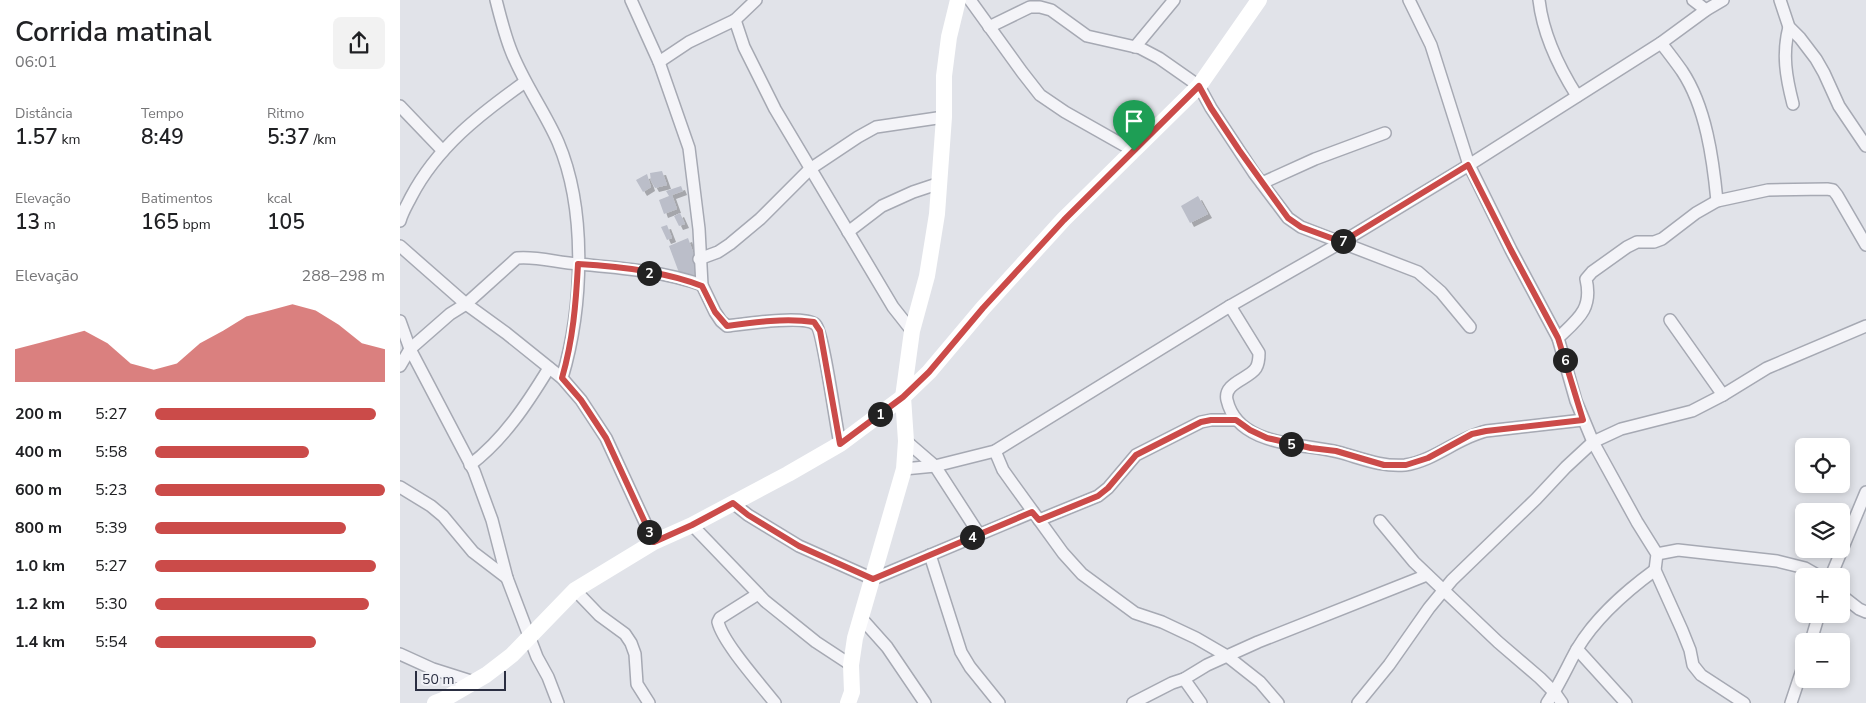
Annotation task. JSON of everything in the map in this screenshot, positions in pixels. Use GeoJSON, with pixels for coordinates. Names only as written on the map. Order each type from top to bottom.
{"type":"FeatureCollection","features":[{"type":"Feature","properties":{"kind":"street"},"geometry":{"type":"LineString","coordinates":[[496,0],[510,48],[525,82],[557,142],[568,172],[575,203],[578,264],[576,305],[570,349],[562,378]]}},
{"type":"Feature","properties":{"kind":"street"},"geometry":{"type":"LineString","coordinates":[[631,0],[659,62],[689,148],[699,229],[699,259],[702,286],[715,312],[727,326],[766,320],[814,322],[818,327],[826,361],[840,444]]}},
{"type":"Feature","properties":{"kind":"street"},"geometry":{"type":"LineString","coordinates":[[659,62],[689,42],[735,20],[756,0]]}},
{"type":"Feature","properties":{"kind":"street"},"geometry":{"type":"LineString","coordinates":[[853,699],[851,665],[856,638],[904,469],[906,441],[903,397],[912,331],[926,276],[937,214],[944,117],[944,76],[949,37],[958,0]]}},
{"type":"Feature","properties":{"kind":"street"},"geometry":{"type":"LineString","coordinates":[[970,0],[1040,95],[1065,112],[1134,151]]}},
{"type":"Feature","properties":{"kind":"street"},"geometry":{"type":"LineString","coordinates":[[1135,47],[1174,0]]}},
{"type":"Feature","properties":{"kind":"street"},"geometry":{"type":"LineString","coordinates":[[441,702],[474,682],[512,655],[575,590],[654,542],[692,525],[840,444],[903,397],[929,372],[983,308],[1064,220],[1199,86],[1259,0]]}},
{"type":"Feature","properties":{"kind":"street"},"geometry":{"type":"LineString","coordinates":[[1409,0],[1431,45],[1468,165],[1558,338],[1583,420],[1593,442],[1636,522],[1657,554],[1655,570],[1690,650],[1692,665],[1716,685],[1744,703]]}},
{"type":"Feature","properties":{"kind":"street"},"geometry":{"type":"LineString","coordinates":[[1538,0],[1545,32],[1563,74],[1577,96]]}},
{"type":"Feature","properties":{"kind":"street"},"geometry":{"type":"LineString","coordinates":[[1693,0],[1706,10]]}},
{"type":"Feature","properties":{"kind":"street"},"geometry":{"type":"LineString","coordinates":[[904,469],[935,466],[995,451],[1230,306],[1342,242],[1468,165],[1661,43],[1723,0]]}},
{"type":"Feature","properties":{"kind":"street"},"geometry":{"type":"LineString","coordinates":[[1780,0],[1789,27],[1816,59],[1838,106],[1866,146]]}},
{"type":"Feature","properties":{"kind":"street"},"geometry":{"type":"LineString","coordinates":[[989,27],[1030,7],[1040,6],[1051,10],[1087,36],[1135,47],[1158,58],[1199,86],[1211,108],[1288,218],[1301,227],[1418,272],[1441,292],[1470,327]]}},
{"type":"Feature","properties":{"kind":"street"},"geometry":{"type":"LineString","coordinates":[[735,20],[744,47],[775,109],[892,307],[912,331]]}},
{"type":"Feature","properties":{"kind":"street"},"geometry":{"type":"LineString","coordinates":[[1789,27],[1785,43],[1785,74],[1792,104]]}},
{"type":"Feature","properties":{"kind":"street"},"geometry":{"type":"LineString","coordinates":[[1661,43],[1683,72],[1696,99],[1706,128],[1714,166],[1717,201]]}},
{"type":"Feature","properties":{"kind":"street"},"geometry":{"type":"LineString","coordinates":[[400,222],[422,176],[443,150],[490,107],[525,82]]}},
{"type":"Feature","properties":{"kind":"street"},"geometry":{"type":"LineString","coordinates":[[400,106],[443,150]]}},
{"type":"Feature","properties":{"kind":"street"},"geometry":{"type":"LineString","coordinates":[[699,259],[718,252],[730,244],[760,219],[810,169],[858,137],[876,127],[944,117]]}},
{"type":"Feature","properties":{"kind":"street"},"geometry":{"type":"LineString","coordinates":[[1262,183],[1315,159],[1385,133]]}},
{"type":"Feature","properties":{"kind":"street"},"geometry":{"type":"LineString","coordinates":[[848,232],[882,206],[913,192],[940,183]]}},
{"type":"Feature","properties":{"kind":"street"},"geometry":{"type":"LineString","coordinates":[[1558,338],[1582,315],[1588,299],[1589,289],[1586,279],[1592,272],[1637,242],[1654,242],[1662,239],[1696,213],[1717,201],[1768,190],[1832,190],[1837,195],[1866,245]]}},
{"type":"Feature","properties":{"kind":"street"},"geometry":{"type":"LineString","coordinates":[[400,246],[466,304],[562,378],[581,400],[606,438],[654,542]]}},
{"type":"Feature","properties":{"kind":"street"},"geometry":{"type":"LineString","coordinates":[[400,366],[410,349],[450,314],[466,304],[517,258],[528,257],[578,264],[615,266],[689,281],[702,286]]}},
{"type":"Feature","properties":{"kind":"street"},"geometry":{"type":"LineString","coordinates":[[1230,306],[1259,353],[1259,361],[1255,369],[1232,386],[1227,393],[1227,400],[1236,420],[1250,430],[1267,438],[1311,448],[1336,451],[1384,465],[1406,465],[1428,458],[1472,434],[1583,420]]}},
{"type":"Feature","properties":{"kind":"street"},"geometry":{"type":"LineString","coordinates":[[1670,320],[1723,395]]}},
{"type":"Feature","properties":{"kind":"street"},"geometry":{"type":"LineString","coordinates":[[400,321],[410,349],[470,464],[492,520],[507,578],[537,657],[551,684],[558,703]]}},
{"type":"Feature","properties":{"kind":"street"},"geometry":{"type":"LineString","coordinates":[[1358,703],[1389,665],[1429,608],[1452,580],[1593,442],[1621,430],[1692,411],[1723,395],[1767,368],[1866,326]]}},
{"type":"Feature","properties":{"kind":"street"},"geometry":{"type":"LineString","coordinates":[[470,464],[488,451],[512,423],[549,368]]}},
{"type":"Feature","properties":{"kind":"street"},"geometry":{"type":"LineString","coordinates":[[733,503],[770,529],[805,550],[873,579],[979,534],[1098,496],[1108,488],[1136,455],[1201,422],[1236,420]]}},
{"type":"Feature","properties":{"kind":"street"},"geometry":{"type":"LineString","coordinates":[[906,441],[935,466],[979,534]]}},
{"type":"Feature","properties":{"kind":"street"},"geometry":{"type":"LineString","coordinates":[[995,451],[1003,470],[1063,553],[1082,574],[1135,613],[1162,622],[1196,638],[1227,656],[1260,682],[1278,703]]}},
{"type":"Feature","properties":{"kind":"street"},"geometry":{"type":"LineString","coordinates":[[400,487],[444,516],[473,552],[507,578]]}},
{"type":"Feature","properties":{"kind":"street"},"geometry":{"type":"LineString","coordinates":[[1834,568],[1866,492]]}},
{"type":"Feature","properties":{"kind":"street"},"geometry":{"type":"LineString","coordinates":[[1380,521],[1414,562],[1555,693],[1562,703]]}},
{"type":"Feature","properties":{"kind":"street"},"geometry":{"type":"LineString","coordinates":[[692,525],[758,594],[786,619],[851,665]]}},
{"type":"Feature","properties":{"kind":"street"},"geometry":{"type":"LineString","coordinates":[[1657,554],[1678,550],[1777,561],[1805,568]]}},
{"type":"Feature","properties":{"kind":"street"},"geometry":{"type":"LineString","coordinates":[[930,555],[961,652],[970,667],[999,703]]}},
{"type":"Feature","properties":{"kind":"street"},"geometry":{"type":"LineString","coordinates":[[1548,703],[1577,650],[1594,626],[1616,602],[1655,570]]}},
{"type":"Feature","properties":{"kind":"street"},"geometry":{"type":"LineString","coordinates":[[1133,703],[1184,679],[1207,665],[1258,642],[1427,575]]}},
{"type":"Feature","properties":{"kind":"street"},"geometry":{"type":"LineString","coordinates":[[575,590],[599,615],[625,634],[631,642],[635,654],[638,684],[649,703]]}},
{"type":"Feature","properties":{"kind":"street"},"geometry":{"type":"LineString","coordinates":[[758,594],[720,618],[718,622],[732,648],[775,703]]}},
{"type":"Feature","properties":{"kind":"street"},"geometry":{"type":"LineString","coordinates":[[1850,602],[1866,612]]}},
{"type":"Feature","properties":{"kind":"street"},"geometry":{"type":"LineString","coordinates":[[862,619],[888,647],[925,703]]}},
{"type":"Feature","properties":{"kind":"street"},"geometry":{"type":"LineString","coordinates":[[1577,650],[1626,703]]}},
{"type":"Feature","properties":{"kind":"street"},"geometry":{"type":"LineString","coordinates":[[400,654],[433,669],[474,682]]}},
{"type":"Feature","properties":{"kind":"street"},"geometry":{"type":"LineString","coordinates":[[1184,679],[1201,703]]}},
{"type":"Feature","properties":{"kind":"street"},"geometry":{"type":"LineString","coordinates":[[1791,703],[1796,688]]}},
{"type":"Feature","properties":{"kind":"building"},"geometry":{"type":"Polygon","coordinates":[[[662,171],[667,185],[655,188],[651,181],[650,173],[662,171]]]}},
{"type":"Feature","properties":{"kind":"building"},"geometry":{"type":"Polygon","coordinates":[[[647,174],[651,187],[643,192],[636,180],[647,174]]]}},
{"type":"Feature","properties":{"kind":"building"},"geometry":{"type":"Polygon","coordinates":[[[681,186],[683,191],[672,195],[677,209],[664,214],[659,200],[669,196],[666,191],[681,186]]]}},
{"type":"Feature","properties":{"kind":"building"},"geometry":{"type":"Polygon","coordinates":[[[1198,196],[1208,214],[1190,223],[1181,206],[1198,196]]]}},
{"type":"Feature","properties":{"kind":"building"},"geometry":{"type":"Polygon","coordinates":[[[680,213],[685,224],[679,226],[674,216],[680,213]]]}},
{"type":"Feature","properties":{"kind":"building"},"geometry":{"type":"Polygon","coordinates":[[[667,225],[672,238],[667,240],[661,227],[667,225]]]}},
{"type":"Feature","properties":{"kind":"building"},"geometry":{"type":"Polygon","coordinates":[[[688,238],[693,252],[695,252],[695,274],[681,278],[669,246],[688,238]]]}},
{"type":"Feature","properties":{"kind":"route"},"geometry":{"type":"LineString","coordinates":[[1199,86],[1211,108],[1254,173],[1288,218],[1301,227],[1342,242],[1468,165],[1558,338],[1583,420],[1513,427],[1472,434],[1428,458],[1406,465],[1384,465],[1336,451],[1285,443],[1267,438],[1250,430],[1236,420],[1201,422],[1186,432],[1136,455],[1108,488],[1090,501],[1039,520],[1032,512],[873,579],[799,546],[748,515],[733,503],[692,525],[654,542],[606,438],[581,400],[562,378],[570,349],[576,305],[578,264],[615,266],[689,281],[702,286],[715,312],[727,326],[766,320],[814,322],[820,331],[840,444],[903,397],[929,372],[983,308],[1064,220],[1134,151],[1199,86]]}}]}
